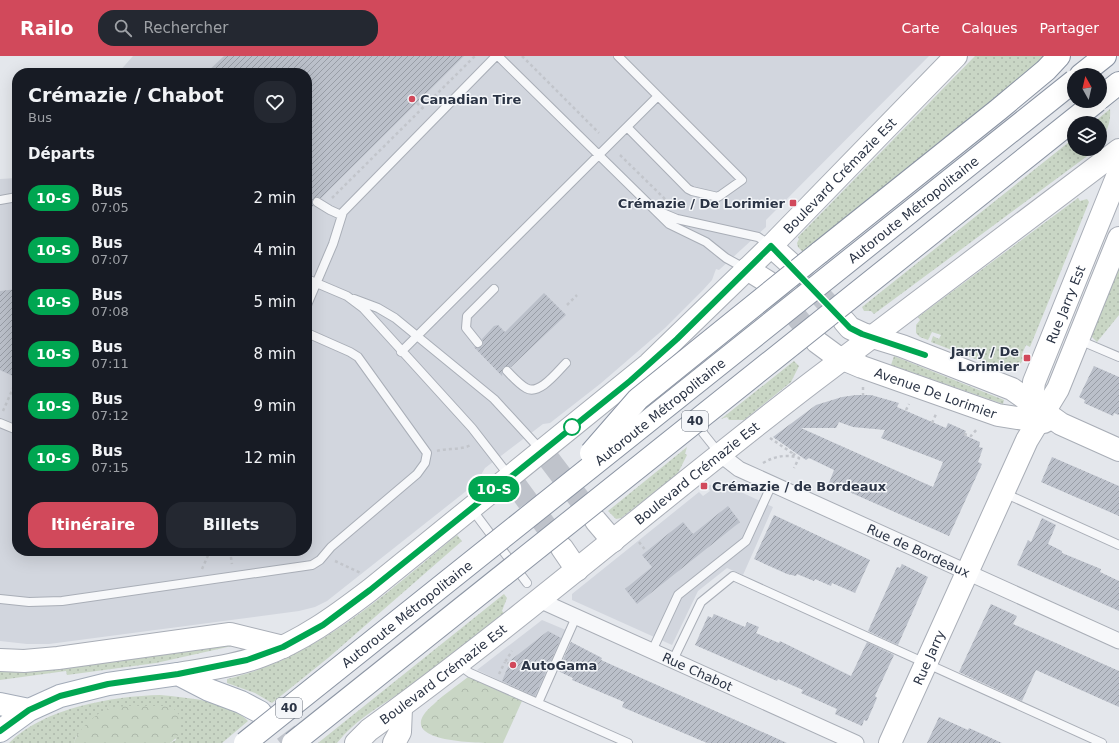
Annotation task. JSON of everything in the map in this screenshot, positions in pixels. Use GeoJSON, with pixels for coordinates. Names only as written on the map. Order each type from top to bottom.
{"type":"FeatureCollection","features":[{"type":"Feature","properties":{"kind":"main road","name":"Boulevard Crémazie Est"},"geometry":{"type":"LineString","coordinates":[[0,731],[29,710],[49,700],[81,690],[108,684],[178,674],[241,662],[283,647],[317,629],[471,508],[512,480],[653,368],[747,269],[956,56]]}},
{"type":"Feature","properties":{"kind":"main road"},"geometry":{"type":"LineString","coordinates":[[554,497],[638,399],[1004,105],[1046,70],[1059,56]]}},
{"type":"Feature","properties":{"kind":"main road"},"geometry":{"type":"LineString","coordinates":[[1090,68],[1105,56]]}},
{"type":"Feature","properties":{"kind":"main road"},"geometry":{"type":"LineString","coordinates":[[1107,92],[1119,83]]}},
{"type":"Feature","properties":{"kind":"main road","name":"Autoroute Métropolitaine"},"geometry":{"type":"LineString","coordinates":[[245,743],[1067,87]]}},
{"type":"Feature","properties":{"kind":"main road","name":"40"},"geometry":{"type":"LineString","coordinates":[[294,743],[1088,108]]}},
{"type":"Feature","properties":{"kind":"main road","name":"Boulevard Crémazie Est"},"geometry":{"type":"LineString","coordinates":[[356,743],[369,730],[401,708],[458,664],[533,591],[577,570],[843,359],[1119,150]]}},
{"type":"Feature","properties":{"kind":"main road","name":"Rue Jarry Est"},"geometry":{"type":"LineString","coordinates":[[1038,420],[1036,375],[1119,172]]}},
{"type":"Feature","properties":{"kind":"main road","name":"Rue Jarry Est"},"geometry":{"type":"LineString","coordinates":[[967,572],[1038,420],[1058,389],[1119,238]]}},
{"type":"Feature","properties":{"kind":"main road"},"geometry":{"type":"LineString","coordinates":[[771,246],[791,264]]}},
{"type":"Feature","properties":{"kind":"main road"},"geometry":{"type":"LineString","coordinates":[[747,269],[768,282]]}},
{"type":"Feature","properties":{"kind":"main road","name":"Avenue De Lorimier"},"geometry":{"type":"LineString","coordinates":[[844,321],[856,331],[902,346],[1008,387],[1038,420]]}},
{"type":"Feature","properties":{"kind":"main road","name":"Avenue De Lorimier"},"geometry":{"type":"LineString","coordinates":[[817,342],[827,351],[843,359],[998,415],[1038,420],[1119,450]]}},
{"type":"Feature","properties":{"kind":"main road"},"geometry":{"type":"LineString","coordinates":[[596,520],[613,541]]}},
{"type":"Feature","properties":{"kind":"main road"},"geometry":{"type":"LineString","coordinates":[[562,548],[577,570]]}},
{"type":"Feature","properties":{"kind":"main road","name":"Rue Jarry"},"geometry":{"type":"LineString","coordinates":[[890,743],[967,572]]}},
{"type":"Feature","properties":{"kind":"main road"},"geometry":{"type":"LineString","coordinates":[[0,660],[24,661],[58,658],[230,634],[283,647]]}},
{"type":"Feature","properties":{"kind":"main road"},"geometry":{"type":"LineString","coordinates":[[178,674],[208,690],[228,697],[260,712]]}},
{"type":"Feature","properties":{"kind":"main road"},"geometry":{"type":"LineString","coordinates":[[0,704],[29,710]]}},
{"type":"Feature","properties":{"kind":"main road"},"geometry":{"type":"LineString","coordinates":[[401,708],[401,739]]}},
{"type":"Feature","properties":{"kind":"street","name":"Rue de Bordeaux"},"geometry":{"type":"LineString","coordinates":[[721,455],[733,466],[1119,641]]}},
{"type":"Feature","properties":{"kind":"street","name":"Rue Chabot"},"geometry":{"type":"LineString","coordinates":[[533,591],[576,617],[856,743]]}},
{"type":"Feature","properties":{"kind":"lane"},"geometry":{"type":"LineString","coordinates":[[312,294],[342,215],[357,196],[497,56],[650,206],[676,229],[706,242],[726,258],[747,269]]}},
{"type":"Feature","properties":{"kind":"lane"},"geometry":{"type":"LineString","coordinates":[[618,56],[742,180],[718,197],[692,191],[627,127]]}},
{"type":"Feature","properties":{"kind":"lane"},"geometry":{"type":"LineString","coordinates":[[401,352],[658,96]]}},
{"type":"Feature","properties":{"kind":"lane"},"geometry":{"type":"LineString","coordinates":[[0,200],[12,198]]}},
{"type":"Feature","properties":{"kind":"lane"},"geometry":{"type":"LineString","coordinates":[[317,202],[342,215]]}},
{"type":"Feature","properties":{"kind":"lane"},"geometry":{"type":"LineString","coordinates":[[650,206],[677,219],[758,237],[771,246]]}},
{"type":"Feature","properties":{"kind":"lane"},"geometry":{"type":"LineString","coordinates":[[312,281],[350,298],[383,310],[494,399],[545,454]]}},
{"type":"Feature","properties":{"kind":"lane"},"geometry":{"type":"LineString","coordinates":[[478,343],[466,328],[467,316],[494,289]]}},
{"type":"Feature","properties":{"kind":"lane"},"geometry":{"type":"LineString","coordinates":[[350,298],[363,308],[401,352],[472,428],[512,480]]}},
{"type":"Feature","properties":{"kind":"lane"},"geometry":{"type":"LineString","coordinates":[[0,599],[29,602],[62,601],[312,565],[320,560],[331,547],[417,474],[425,463],[427,453],[358,357],[312,335]]}},
{"type":"Feature","properties":{"kind":"lane"},"geometry":{"type":"LineString","coordinates":[[1078,340],[1119,357]]}},
{"type":"Feature","properties":{"kind":"lane"},"geometry":{"type":"LineString","coordinates":[[507,371],[527,389],[534,390],[542,386],[566,363]]}},
{"type":"Feature","properties":{"kind":"lane"},"geometry":{"type":"LineString","coordinates":[[0,423],[12,428]]}},
{"type":"Feature","properties":{"kind":"lane"},"geometry":{"type":"LineString","coordinates":[[703,433],[721,455]]}},
{"type":"Feature","properties":{"kind":"lane"},"geometry":{"type":"LineString","coordinates":[[652,651],[678,595],[746,541],[772,484]]}},
{"type":"Feature","properties":{"kind":"lane"},"geometry":{"type":"LineString","coordinates":[[1003,493],[1119,544]]}},
{"type":"Feature","properties":{"kind":"lane"},"geometry":{"type":"LineString","coordinates":[[471,508],[533,591]]}},
{"type":"Feature","properties":{"kind":"lane"},"geometry":{"type":"LineString","coordinates":[[673,660],[701,602],[733,576],[1102,743]]}},
{"type":"Feature","properties":{"kind":"lane"},"geometry":{"type":"LineString","coordinates":[[538,703],[576,617]]}},
{"type":"Feature","properties":{"kind":"lane"},"geometry":{"type":"LineString","coordinates":[[458,664],[470,672],[628,743]]}},
{"type":"Feature","properties":{"kind":"path"},"geometry":{"type":"LineString","coordinates":[[335,194],[475,56]]}},
{"type":"Feature","properties":{"kind":"path"},"geometry":{"type":"LineString","coordinates":[[522,56],[598,133]]}},
{"type":"Feature","properties":{"kind":"path"},"geometry":{"type":"LineString","coordinates":[[417,103],[425,112]]}},
{"type":"Feature","properties":{"kind":"path"},"geometry":{"type":"LineString","coordinates":[[393,137],[396,141]]}},
{"type":"Feature","properties":{"kind":"path"},"geometry":{"type":"LineString","coordinates":[[340,189],[343,193]]}},
{"type":"Feature","properties":{"kind":"path"},"geometry":{"type":"LineString","coordinates":[[567,305],[577,295]]}},
{"type":"Feature","properties":{"kind":"path"},"geometry":{"type":"LineString","coordinates":[[3,410],[12,390]]}},
{"type":"Feature","properties":{"kind":"path"},"geometry":{"type":"LineString","coordinates":[[932,423],[938,409]]}},
{"type":"Feature","properties":{"kind":"path"},"geometry":{"type":"LineString","coordinates":[[964,434],[971,436],[981,425]]}},
{"type":"Feature","properties":{"kind":"path"},"geometry":{"type":"LineString","coordinates":[[766,436],[799,458],[794,468]]}},
{"type":"Feature","properties":{"kind":"path"},"geometry":{"type":"LineString","coordinates":[[451,448],[464,448],[473,444]]}},
{"type":"Feature","properties":{"kind":"path"},"geometry":{"type":"LineString","coordinates":[[761,464],[778,456],[793,453]]}},
{"type":"Feature","properties":{"kind":"path"},"geometry":{"type":"LineString","coordinates":[[637,539],[646,551]]}},
{"type":"Feature","properties":{"kind":"path"},"geometry":{"type":"LineString","coordinates":[[200,573],[208,556]]}},
{"type":"Feature","properties":{"kind":"path"},"geometry":{"type":"LineString","coordinates":[[334,561],[355,570]]}},
{"type":"Feature","properties":{"kind":"path"},"geometry":{"type":"LineString","coordinates":[[498,676],[512,651]]}},
{"type":"Feature","properties":{"kind":"path"},"geometry":{"type":"LineString","coordinates":[[505,663],[509,665]]}},
{"type":"Feature","properties":{"kind":"shaded area"},"geometry":{"type":"Polygon","coordinates":[[[133,56],[929,56],[766,220],[766,227],[719,270],[716,269],[712,280],[665,328],[600,384],[550,423],[543,424],[485,468],[478,480],[470,488],[327,601],[315,607],[299,611],[49,644],[27,644],[0,641],[0,179],[12,178],[12,556],[312,556],[312,68],[122,68],[133,56]]]}},
{"type":"Feature","properties":{"kind":"shaded area"},"geometry":{"type":"Polygon","coordinates":[[[719,482],[773,507],[743,575],[727,568],[698,591],[672,645],[572,600],[572,594],[699,492],[703,496],[710,491],[707,486],[719,482]]]}},
{"type":"Feature","properties":{"kind":"shaded area"},"geometry":{"type":"Polygon","coordinates":[[[542,620],[573,633],[543,701],[477,670],[542,620]]]}},
{"type":"Feature","properties":{"kind":"green space"},"geometry":{"type":"Polygon","coordinates":[[[975,56],[1049,56],[804,253],[798,247],[798,237],[975,56]]]}},
{"type":"Feature","properties":{"kind":"green space"},"geometry":{"type":"Polygon","coordinates":[[[1110,109],[1110,118],[1107,128],[1107,116],[1102,116],[1110,109]]]}},
{"type":"Feature","properties":{"kind":"green space"},"geometry":{"type":"Polygon","coordinates":[[[1067,144],[1067,156],[1087,156],[874,314],[871,311],[864,311],[862,307],[1067,144]]]}},
{"type":"Feature","properties":{"kind":"green space"},"geometry":{"type":"Polygon","coordinates":[[[1078,198],[1080,201],[1087,199],[1089,202],[1030,347],[1026,345],[1022,354],[1026,356],[1018,367],[1004,370],[931,342],[933,336],[939,339],[941,335],[932,332],[928,340],[920,337],[916,333],[916,325],[920,320],[918,317],[1078,198]]]}},
{"type":"Feature","properties":{"kind":"green space"},"geometry":{"type":"Polygon","coordinates":[[[1119,266],[1119,315],[1097,342],[1091,336],[1119,266]]]}},
{"type":"Feature","properties":{"kind":"green space"},"geometry":{"type":"Polygon","coordinates":[[[894,356],[1004,400],[1003,404],[891,365],[894,356]]]}},
{"type":"Feature","properties":{"kind":"green space"},"geometry":{"type":"Polygon","coordinates":[[[794,361],[799,366],[791,382],[744,420],[729,420],[727,417],[721,419],[794,361]]]}},
{"type":"Feature","properties":{"kind":"green space"},"geometry":{"type":"Polygon","coordinates":[[[687,447],[685,454],[687,455],[677,475],[621,518],[616,519],[608,511],[687,447]]]}},
{"type":"Feature","properties":{"kind":"green space"},"geometry":{"type":"Polygon","coordinates":[[[457,535],[462,541],[328,658],[272,703],[255,693],[227,683],[227,679],[260,669],[292,655],[321,639],[377,600],[457,535]]]}},
{"type":"Feature","properties":{"kind":"green space"},"geometry":{"type":"Polygon","coordinates":[[[504,594],[507,598],[502,611],[504,613],[409,687],[371,712],[353,726],[337,743],[318,743],[504,594]]]}},
{"type":"Feature","properties":{"kind":"green space"},"geometry":{"type":"Polygon","coordinates":[[[231,643],[232,646],[156,663],[67,675],[66,671],[0,680],[0,670],[231,643]]]}},
{"type":"Feature","properties":{"kind":"green space"},"geometry":{"type":"Polygon","coordinates":[[[468,677],[522,701],[503,743],[458,741],[442,738],[429,733],[422,727],[422,717],[446,693],[468,677]]]}},
{"type":"Feature","properties":{"kind":"green space"},"geometry":{"type":"Polygon","coordinates":[[[160,695],[195,699],[219,704],[230,708],[248,721],[222,743],[170,743],[176,740],[164,706],[109,708],[76,737],[74,743],[9,743],[23,731],[40,721],[80,706],[121,698],[160,695]]]}},
{"type":"Feature","properties":{"kind":"green space"},"geometry":{"type":"Polygon","coordinates":[[[164,706],[173,708],[181,717],[178,735],[170,743],[74,743],[83,727],[98,714],[111,707],[164,706]]]}},
{"type":"Feature","properties":{"kind":"building"},"geometry":{"type":"Polygon","coordinates":[[[224,56],[464,56],[321,198],[317,197],[313,199],[312,207],[312,68],[211,68],[224,56]]]}},
{"type":"Feature","properties":{"kind":"building"},"geometry":{"type":"Polygon","coordinates":[[[12,290],[12,376],[0,370],[0,291],[12,290]]]}},
{"type":"Feature","properties":{"kind":"building"},"geometry":{"type":"Polygon","coordinates":[[[544,293],[566,315],[511,367],[503,367],[502,376],[474,347],[482,347],[482,339],[494,326],[498,325],[505,332],[544,293]]]}},
{"type":"Feature","properties":{"kind":"building"},"geometry":{"type":"Polygon","coordinates":[[[1094,366],[1119,377],[1119,415],[1114,413],[1113,416],[1084,403],[1085,400],[1079,397],[1094,366]]]}},
{"type":"Feature","properties":{"kind":"building"},"geometry":{"type":"Polygon","coordinates":[[[871,395],[899,403],[897,407],[946,428],[948,423],[966,431],[964,435],[980,442],[979,447],[983,448],[978,462],[982,464],[949,536],[829,483],[834,470],[809,458],[806,460],[773,437],[816,405],[842,397],[871,395]],[[839,422],[836,428],[801,428],[933,487],[943,462],[881,438],[885,430],[853,427],[839,422]]]}},
{"type":"Feature","properties":{"kind":"building"},"geometry":{"type":"Polygon","coordinates":[[[1052,457],[1119,486],[1119,516],[1041,482],[1052,457]]]}},
{"type":"Feature","properties":{"kind":"building"},"geometry":{"type":"Polygon","coordinates":[[[728,506],[740,522],[637,604],[625,589],[652,567],[642,555],[683,522],[693,534],[728,506]]]}},
{"type":"Feature","properties":{"kind":"building"},"geometry":{"type":"Polygon","coordinates":[[[774,515],[870,560],[855,593],[832,583],[831,586],[815,579],[814,581],[797,574],[796,576],[787,574],[754,559],[774,515]]]}},
{"type":"Feature","properties":{"kind":"building"},"geometry":{"type":"Polygon","coordinates":[[[1042,518],[1056,525],[1048,544],[1062,551],[1062,553],[1101,569],[1100,572],[1119,581],[1119,611],[1017,565],[1028,540],[1031,542],[1042,518]]]}},
{"type":"Feature","properties":{"kind":"building"},"geometry":{"type":"Polygon","coordinates":[[[902,564],[928,577],[898,645],[868,631],[897,567],[900,568],[902,564]]]}},
{"type":"Feature","properties":{"kind":"building"},"geometry":{"type":"Polygon","coordinates":[[[991,604],[1017,616],[1013,624],[1119,671],[1119,707],[1036,670],[1022,701],[959,672],[991,604]]]}},
{"type":"Feature","properties":{"kind":"building"},"geometry":{"type":"Polygon","coordinates":[[[714,614],[745,627],[747,622],[759,627],[756,633],[779,643],[780,641],[851,676],[867,642],[894,655],[875,696],[877,698],[867,721],[864,720],[862,726],[835,714],[837,709],[801,693],[803,690],[778,679],[777,681],[695,645],[708,616],[712,618],[714,614]]]}},
{"type":"Feature","properties":{"kind":"building"},"geometry":{"type":"Polygon","coordinates":[[[548,631],[561,638],[535,696],[502,681],[511,660],[548,631]]]}},
{"type":"Feature","properties":{"kind":"building"},"geometry":{"type":"Polygon","coordinates":[[[571,642],[602,658],[601,660],[787,743],[707,743],[622,707],[624,702],[572,680],[573,678],[558,671],[571,642]]]}},
{"type":"Feature","properties":{"kind":"building"},"geometry":{"type":"Polygon","coordinates":[[[939,717],[968,730],[969,728],[1002,743],[927,743],[939,717]]]}},
{"type":"Feature","properties":{"kind":"tunnel"},"geometry":{"type":"LineString","coordinates":[[791,264],[844,321]]}},
{"type":"Feature","properties":{"kind":"tunnel"},"geometry":{"type":"LineString","coordinates":[[768,282],[817,342]]}},
{"type":"Feature","properties":{"kind":"tunnel"},"geometry":{"type":"LineString","coordinates":[[548,458],[596,521]]}},
{"type":"Feature","properties":{"kind":"tunnel"},"geometry":{"type":"LineString","coordinates":[[515,484],[562,548]]}},
{"type":"Feature","properties":{"kind":"tunnel"},"geometry":{"type":"LineString","coordinates":[[260,712],[282,727],[294,743]]}},
{"type":"Feature","properties":{"kind":"bus line","name":"10-S"},"geometry":{"type":"LineString","coordinates":[[0,731],[29,710],[60,696],[108,684],[178,674],[247,660],[261,656],[294,642],[323,625],[370,590],[542,450],[630,381],[677,339],[771,246],[791,264],[850,328],[862,334],[902,346],[925,355]]}},
{"type":"Feature","properties":{"kind":"place","name":"Canadian Tire"},"geometry":{"type":"Point","coordinates":[412,99]}},
{"type":"Feature","properties":{"kind":"place","name":"Crémazie / De Lorimier"},"geometry":{"type":"Point","coordinates":[793,203]}},
{"type":"Feature","properties":{"kind":"place","name":"Jarry / De Lorimier"},"geometry":{"type":"Point","coordinates":[1027,358]}},
{"type":"Feature","properties":{"kind":"place","name":"Crémazie / de Bordeaux"},"geometry":{"type":"Point","coordinates":[704,486]}},
{"type":"Feature","properties":{"kind":"place","name":"AutoGama"},"geometry":{"type":"Point","coordinates":[513,665]}}]}
